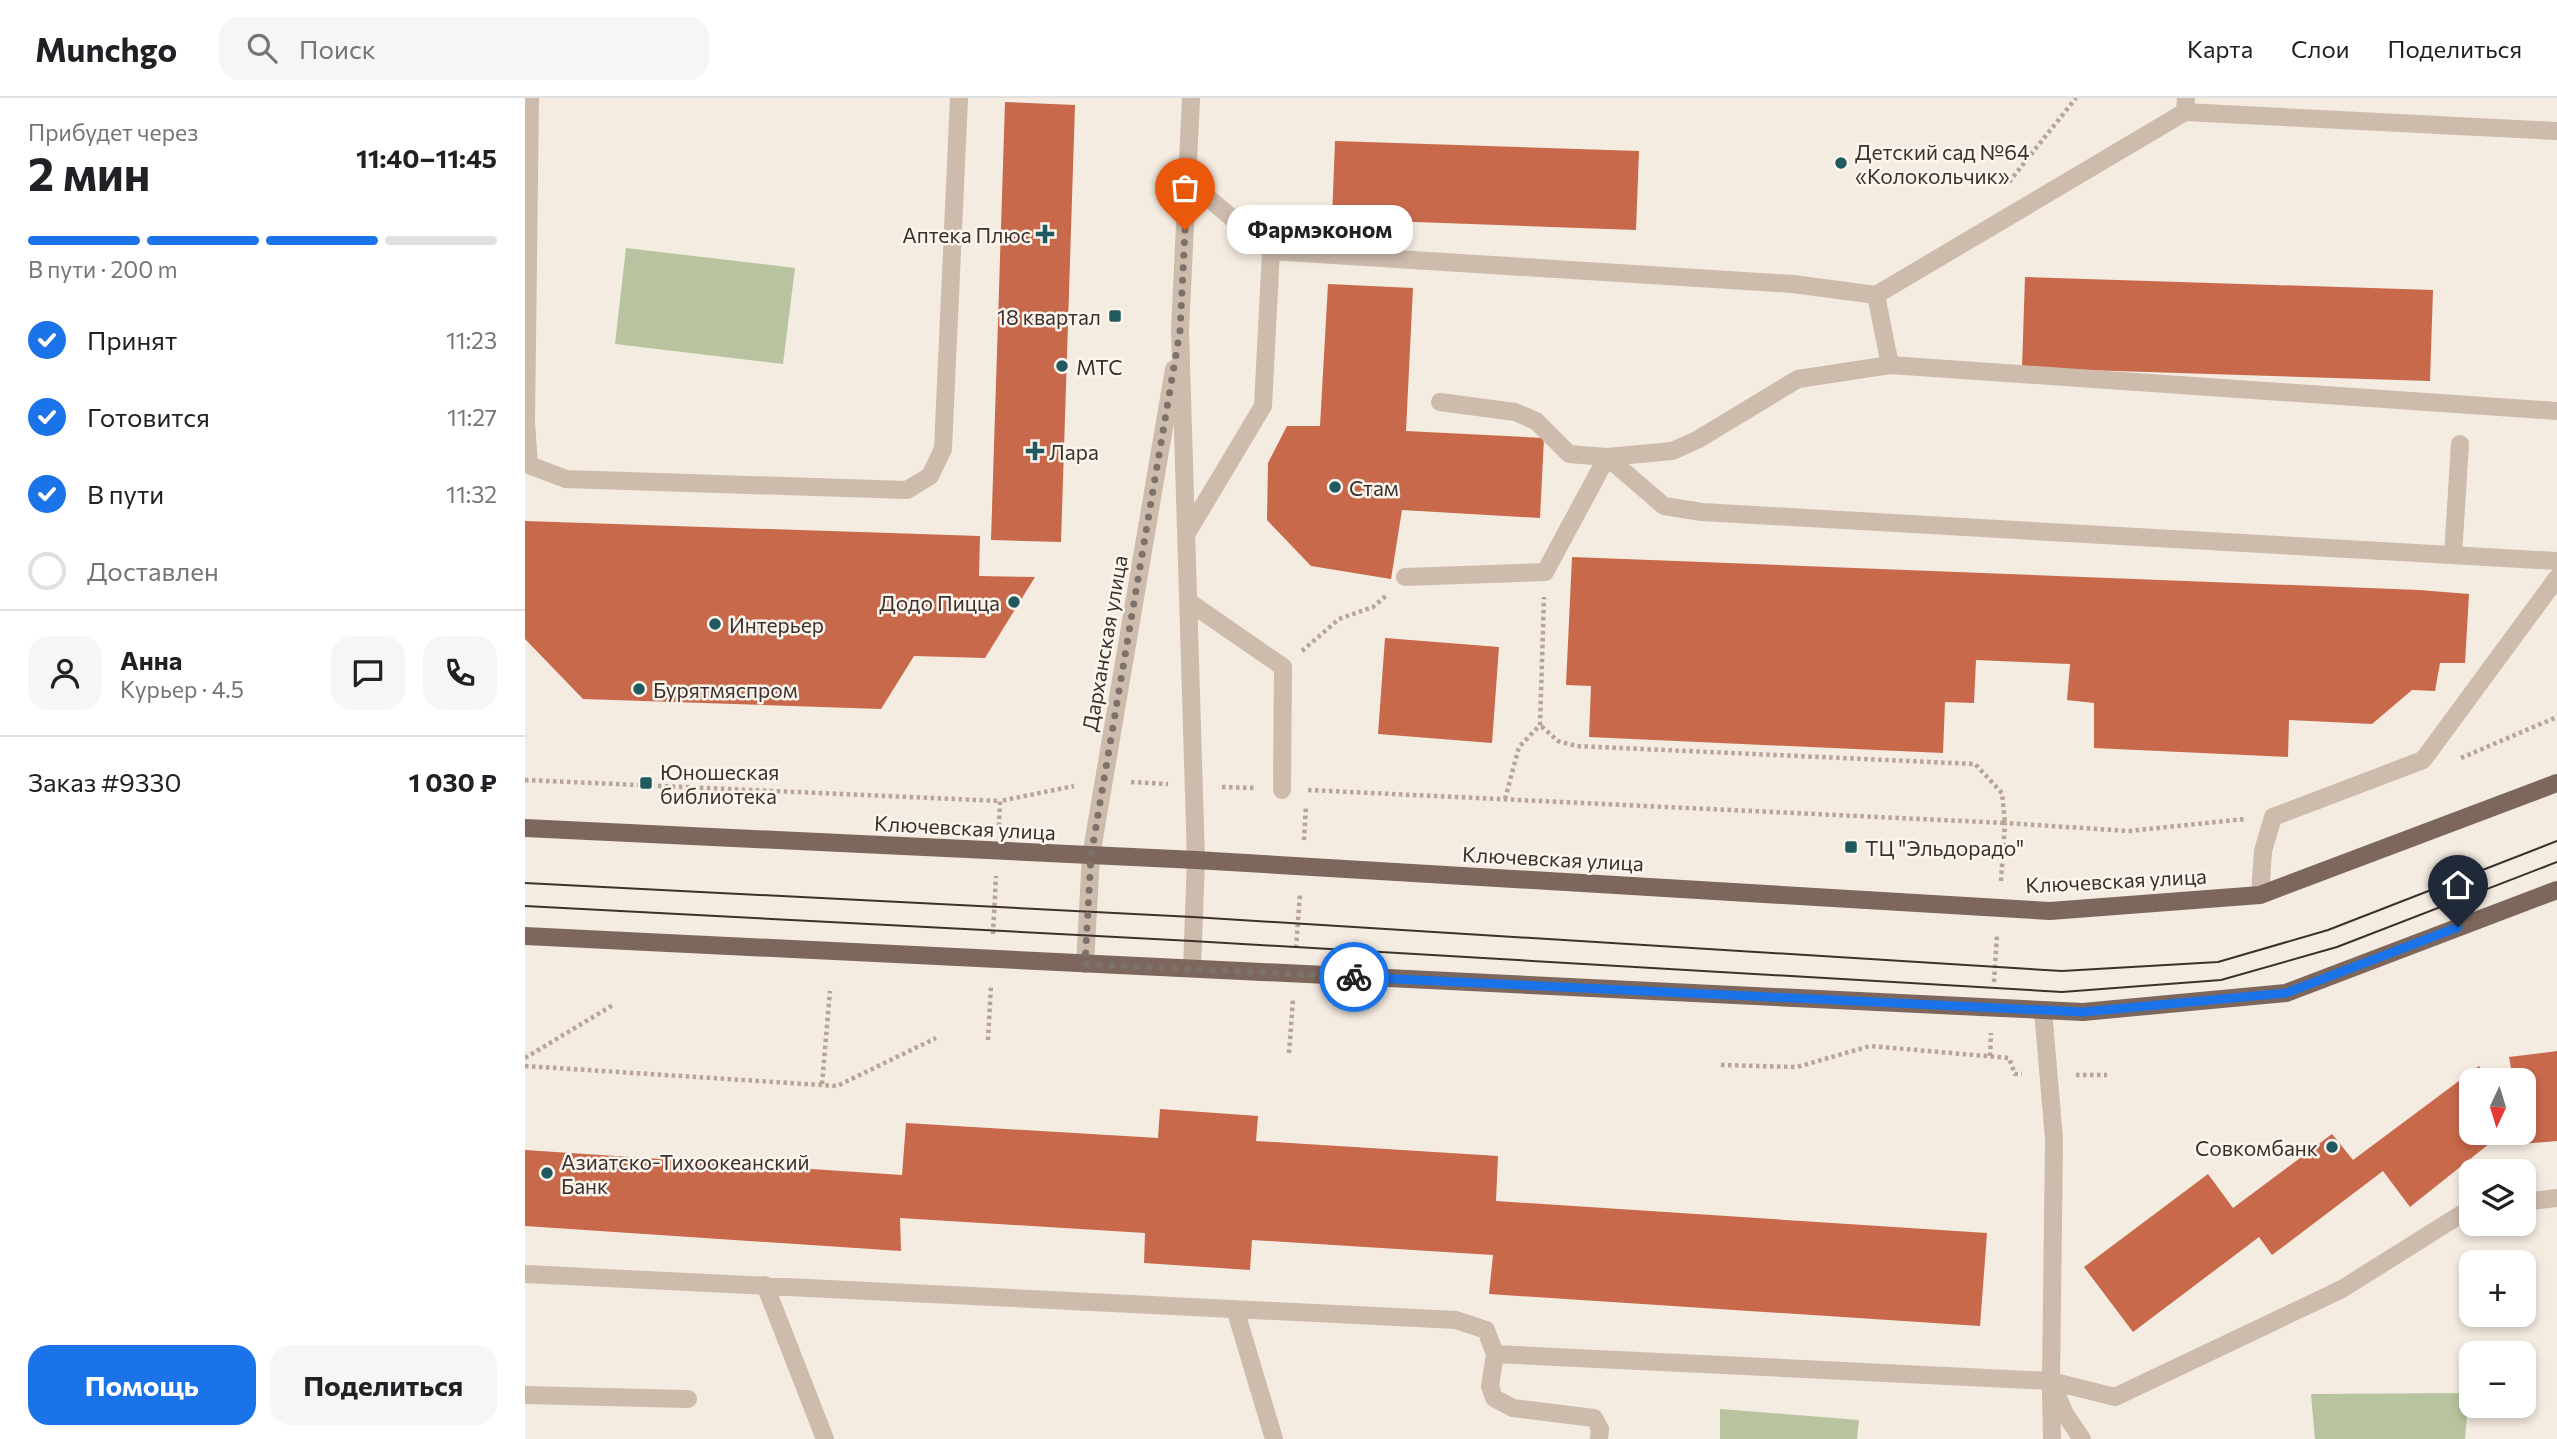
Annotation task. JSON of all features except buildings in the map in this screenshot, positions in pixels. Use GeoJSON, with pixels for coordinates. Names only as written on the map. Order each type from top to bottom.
{"type":"FeatureCollection","features":[{"type":"Feature","properties":{"kind":"main road","name":"Ключевская улица"},"geometry":{"type":"LineString","coordinates":[[525,828],[1196,860],[2050,911],[2260,895],[2557,783]]}},
{"type":"Feature","properties":{"kind":"main road"},"geometry":{"type":"LineString","coordinates":[[525,936],[2083,1012],[2286,993],[2557,890]]}},
{"type":"Feature","properties":{"kind":"street"},"geometry":{"type":"LineString","coordinates":[[530,98],[526,423],[529,465],[566,479],[907,490],[930,476],[943,449],[959,98]]}},
{"type":"Feature","properties":{"kind":"street","name":"Дарханская улица"},"geometry":{"type":"LineString","coordinates":[[1191,98],[1180,331],[1196,860],[1192,968]]}},
{"type":"Feature","properties":{"kind":"street"},"geometry":{"type":"LineString","coordinates":[[1187,180],[1271,251],[1793,284],[1876,295],[2186,105],[2557,131]]}},
{"type":"Feature","properties":{"kind":"street"},"geometry":{"type":"LineString","coordinates":[[1187,533],[1263,406],[1271,251]]}},
{"type":"Feature","properties":{"kind":"street"},"geometry":{"type":"LineString","coordinates":[[1876,295],[1890,365]]}},
{"type":"Feature","properties":{"kind":"street","name":"Дарханская улица"},"geometry":{"type":"LineString","coordinates":[[1085,964],[1091,856],[1180,331]]}},
{"type":"Feature","properties":{"kind":"street"},"geometry":{"type":"LineString","coordinates":[[1440,402],[1515,412],[1536,421],[1569,454],[1607,457],[1672,451],[1697,440],[1798,379],[1890,365],[2557,411]]}},
{"type":"Feature","properties":{"kind":"street"},"geometry":{"type":"LineString","coordinates":[[2453,555],[2460,444]]}},
{"type":"Feature","properties":{"kind":"street"},"geometry":{"type":"LineString","coordinates":[[1607,457],[1664,506],[1702,512],[2557,561]]}},
{"type":"Feature","properties":{"kind":"street"},"geometry":{"type":"LineString","coordinates":[[1405,577],[1545,572],[1607,457]]}},
{"type":"Feature","properties":{"kind":"street"},"geometry":{"type":"LineString","coordinates":[[2260,895],[2263,851],[2273,817],[2423,760],[2557,578]]}},
{"type":"Feature","properties":{"kind":"street"},"geometry":{"type":"LineString","coordinates":[[1189,602],[1283,667],[1283,790]]}},
{"type":"Feature","properties":{"kind":"street"},"geometry":{"type":"LineString","coordinates":[[2043,1010],[2054,1139],[2052,1439]]}},
{"type":"Feature","properties":{"kind":"street"},"geometry":{"type":"LineString","coordinates":[[2536,1200],[2557,1198]]}},
{"type":"Feature","properties":{"kind":"street"},"geometry":{"type":"LineString","coordinates":[[1495,1354],[2051,1381],[2115,1397],[2342,1289],[2459,1216]]}},
{"type":"Feature","properties":{"kind":"street"},"geometry":{"type":"LineString","coordinates":[[525,1274],[1456,1320],[1486,1330],[1495,1354],[1490,1386],[1494,1398],[1514,1408],[1594,1418],[1600,1429],[1599,1439]]}},
{"type":"Feature","properties":{"kind":"street"},"geometry":{"type":"LineString","coordinates":[[765,1285],[825,1439]]}},
{"type":"Feature","properties":{"kind":"street"},"geometry":{"type":"LineString","coordinates":[[1235,1309],[1274,1439]]}},
{"type":"Feature","properties":{"kind":"street"},"geometry":{"type":"LineString","coordinates":[[2051,1381],[2066,1414],[2082,1439]]}},
{"type":"Feature","properties":{"kind":"street"},"geometry":{"type":"LineString","coordinates":[[525,1395],[688,1399]]}},
{"type":"Feature","properties":{"kind":"path"},"geometry":{"type":"LineString","coordinates":[[2008,183],[2076,98]]}},
{"type":"Feature","properties":{"kind":"path"},"geometry":{"type":"LineString","coordinates":[[1504,800],[1519,747],[1540,725],[1545,572]]}},
{"type":"Feature","properties":{"kind":"path"},"geometry":{"type":"LineString","coordinates":[[1283,667],[1339,619],[1373,607],[1405,577]]}},
{"type":"Feature","properties":{"kind":"path"},"geometry":{"type":"LineString","coordinates":[[2423,760],[2452,761],[2557,717]]}},
{"type":"Feature","properties":{"kind":"path"},"geometry":{"type":"LineString","coordinates":[[1289,1053],[1307,790],[2004,823],[2002,793],[1975,764],[1576,746],[1558,741],[1540,725]]}},
{"type":"Feature","properties":{"kind":"path"},"geometry":{"type":"LineString","coordinates":[[525,780],[1000,802]]}},
{"type":"Feature","properties":{"kind":"path"},"geometry":{"type":"LineString","coordinates":[[822,1084],[829,991]]}},
{"type":"Feature","properties":{"kind":"path"},"geometry":{"type":"LineString","coordinates":[[525,1058],[613,1005]]}},
{"type":"Feature","properties":{"kind":"path"},"geometry":{"type":"LineString","coordinates":[[525,1066],[837,1086],[936,1038]]}},
{"type":"Feature","properties":{"kind":"path"},"geometry":{"type":"LineString","coordinates":[[1721,1065],[1797,1067],[1870,1046],[2009,1058],[2015,1074],[2107,1075]]}},
{"type":"Feature","properties":{"kind":"green space"},"geometry":{"type":"Polygon","coordinates":[[[626,248],[795,268],[783,364],[615,344],[626,248]]]}},
{"type":"Feature","properties":{"kind":"green space"},"geometry":{"type":"Polygon","coordinates":[[[2459,1393],[2459,1418],[2467,1418],[2465,1439],[2315,1439],[2311,1394],[2459,1393]]]}},
{"type":"Feature","properties":{"kind":"green space"},"geometry":{"type":"Polygon","coordinates":[[[1720,1409],[1859,1420],[1857,1439],[1720,1439],[1720,1409]]]}},
{"type":"Feature","properties":{"kind":"tram line"},"geometry":{"type":"LineString","coordinates":[[525,883],[1193,917],[2062,971],[2218,962],[2328,930],[2557,841]]}},
{"type":"Feature","properties":{"kind":"tram line"},"geometry":{"type":"LineString","coordinates":[[525,906],[1192,941],[2062,992],[2221,980],[2337,947],[2557,862]]}},
{"type":"Feature","properties":{"kind":"way so far"},"geometry":{"type":"LineString","coordinates":[[1185,230],[1180,331],[1091,856],[1085,964],[1354,977]]}},
{"type":"Feature","properties":{"kind":"place","name":"Детский сад №64 «Колокольчик»"},"geometry":{"type":"Point","coordinates":[1841,163]}},
{"type":"Feature","properties":{"kind":"place","name":"Фармэконом"},"geometry":{"type":"Point","coordinates":[1185,230]}},
{"type":"Feature","properties":{"kind":"place","name":"Аптека Плюс"},"geometry":{"type":"Point","coordinates":[1045,234]}},
{"type":"Feature","properties":{"kind":"place","name":"18 квартал"},"geometry":{"type":"Point","coordinates":[1115,316]}},
{"type":"Feature","properties":{"kind":"place","name":"МТС"},"geometry":{"type":"Point","coordinates":[1062,366]}},
{"type":"Feature","properties":{"kind":"place","name":"Лара"},"geometry":{"type":"Point","coordinates":[1035,451]}},
{"type":"Feature","properties":{"kind":"place","name":"Стам"},"geometry":{"type":"Point","coordinates":[1335,487]}},
{"type":"Feature","properties":{"kind":"place","name":"Додо Пицца"},"geometry":{"type":"Point","coordinates":[1014,602]}},
{"type":"Feature","properties":{"kind":"place","name":"Интерьер"},"geometry":{"type":"Point","coordinates":[715,624]}},
{"type":"Feature","properties":{"kind":"place","name":"Бурятмяспром"},"geometry":{"type":"Point","coordinates":[639,689]}},
{"type":"Feature","properties":{"kind":"place","name":"Юношеская библиотека"},"geometry":{"type":"Point","coordinates":[646,783]}},
{"type":"Feature","properties":{"kind":"place","name":"ТЦ \"Эльдорадо\""},"geometry":{"type":"Point","coordinates":[1851,847]}},
{"type":"Feature","properties":{"kind":"place","name":"Совкомбанк"},"geometry":{"type":"Point","coordinates":[2332,1147]}},
{"type":"Feature","properties":{"kind":"place","name":"Азиатско-Тихоокеанский Банк"},"geometry":{"type":"Point","coordinates":[547,1173]}},
{"type":"Feature","properties":{"kind":"route"},"geometry":{"type":"LineString","coordinates":[[1354,977],[2083,1012],[2286,993],[2458,927]]}}]}
